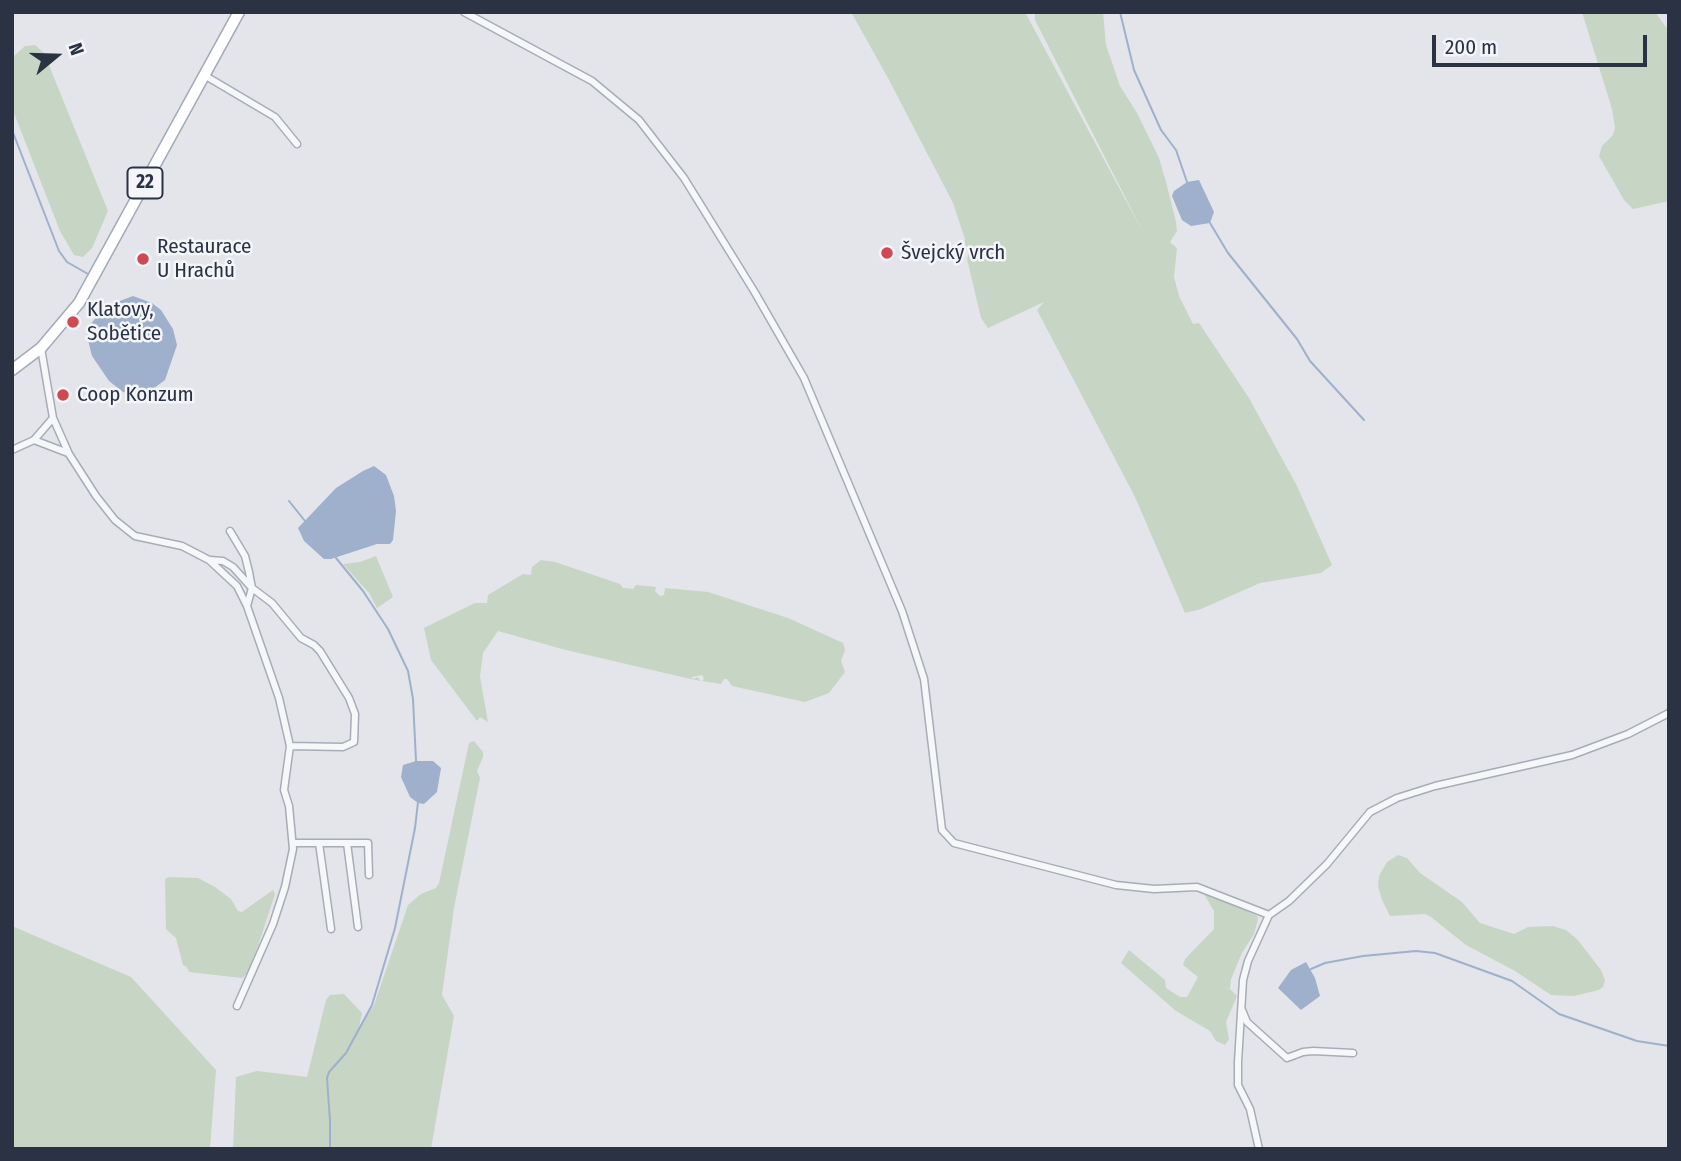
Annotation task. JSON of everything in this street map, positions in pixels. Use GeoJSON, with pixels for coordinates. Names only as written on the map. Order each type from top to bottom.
{"type":"FeatureCollection","features":[{"type":"Feature","properties":{"kind":"main road","name":"22"},"geometry":{"type":"LineString","coordinates":[[12,370],[41,348],[71,315],[86,292],[239,12]]}},
{"type":"Feature","properties":{"kind":"street"},"geometry":{"type":"LineString","coordinates":[[464,12],[592,81],[639,120],[684,178],[754,291],[803,378],[902,611],[924,679],[939,815],[942,830],[947,837],[954,843],[1116,885],[1154,889],[1206,889],[1269,915]]}},
{"type":"Feature","properties":{"kind":"street"},"geometry":{"type":"LineString","coordinates":[[204,75],[275,117],[298,144]]}},
{"type":"Feature","properties":{"kind":"street"},"geometry":{"type":"LineString","coordinates":[[41,348],[52,418],[69,454],[96,496],[124,529],[145,539],[181,546],[208,560],[237,586],[247,606],[279,698],[290,746],[284,790],[289,806],[293,843],[279,907],[237,1006]]}},
{"type":"Feature","properties":{"kind":"street"},"geometry":{"type":"LineString","coordinates":[[12,450],[34,440],[52,418]]}},
{"type":"Feature","properties":{"kind":"street"},"geometry":{"type":"LineString","coordinates":[[34,440],[69,454]]}},
{"type":"Feature","properties":{"kind":"street"},"geometry":{"type":"LineString","coordinates":[[230,531],[245,556],[252,588],[247,606]]}},
{"type":"Feature","properties":{"kind":"street"},"geometry":{"type":"LineString","coordinates":[[208,560],[223,561],[233,567],[252,588],[272,603],[300,638],[320,651],[349,698],[355,714],[354,742],[349,745],[290,746]]}},
{"type":"Feature","properties":{"kind":"street"},"geometry":{"type":"LineString","coordinates":[[1259,1149],[1250,1109],[1238,1085],[1241,1009],[1243,980],[1248,961],[1269,915],[1289,901],[1327,864],[1370,812],[1397,797],[1572,755],[1628,734],[1669,713]]}},
{"type":"Feature","properties":{"kind":"street"},"geometry":{"type":"LineString","coordinates":[[293,843],[368,844],[369,875]]}},
{"type":"Feature","properties":{"kind":"street"},"geometry":{"type":"LineString","coordinates":[[319,843],[331,929]]}},
{"type":"Feature","properties":{"kind":"street"},"geometry":{"type":"LineString","coordinates":[[347,844],[358,927]]}},
{"type":"Feature","properties":{"kind":"street"},"geometry":{"type":"LineString","coordinates":[[1241,1009],[1247,1022],[1287,1058],[1313,1051],[1353,1053]]}},
{"type":"Feature","properties":{"kind":"green space"},"geometry":{"type":"Polygon","coordinates":[[[851,12],[1025,12],[1145,236],[1035,20],[1035,12],[1103,12],[1106,45],[1120,86],[1159,158],[1166,182],[1176,222],[1177,231],[1170,242],[1177,248],[1174,277],[1179,296],[1193,324],[1199,323],[1249,398],[1297,486],[1332,565],[1321,573],[1260,583],[1201,609],[1185,613],[1135,497],[1037,310],[1044,302],[988,328],[981,318],[967,259],[969,252],[965,248],[965,239],[953,203],[851,12]]]}},
{"type":"Feature","properties":{"kind":"green space"},"geometry":{"type":"Polygon","coordinates":[[[1582,12],[1655,12],[1669,31],[1669,201],[1633,209],[1624,200],[1599,156],[1602,146],[1613,135],[1615,128],[1612,109],[1582,12]]]}},
{"type":"Feature","properties":{"kind":"green space"},"geometry":{"type":"Polygon","coordinates":[[[35,45],[44,53],[108,211],[92,248],[83,257],[74,255],[60,231],[12,108],[13,57],[25,46],[35,45]]]}},
{"type":"Feature","properties":{"kind":"green space"},"geometry":{"type":"Polygon","coordinates":[[[376,556],[393,597],[377,608],[369,593],[343,564],[376,556]]]}},
{"type":"Feature","properties":{"kind":"green space"},"geometry":{"type":"Polygon","coordinates":[[[541,560],[555,562],[620,584],[623,588],[633,589],[636,585],[656,587],[655,591],[660,596],[664,595],[665,588],[708,592],[788,618],[843,643],[845,650],[841,661],[845,672],[829,693],[805,702],[732,686],[727,679],[721,684],[702,681],[702,675],[691,677],[697,677],[701,681],[562,649],[498,631],[483,653],[480,677],[488,722],[480,717],[477,721],[431,660],[424,628],[475,603],[487,603],[488,595],[523,574],[531,575],[532,567],[541,560]]]}},
{"type":"Feature","properties":{"kind":"green space"},"geometry":{"type":"Polygon","coordinates":[[[474,741],[483,752],[483,757],[477,771],[480,778],[454,908],[442,995],[454,1016],[431,1149],[233,1149],[236,1077],[257,1071],[307,1077],[326,1000],[330,995],[344,994],[362,1013],[359,1027],[374,1005],[408,905],[421,894],[436,888],[439,883],[469,743],[474,741]]]}},
{"type":"Feature","properties":{"kind":"green space"},"geometry":{"type":"Polygon","coordinates":[[[1398,855],[1407,858],[1420,873],[1462,902],[1480,923],[1514,934],[1528,927],[1553,926],[1566,930],[1577,939],[1601,970],[1605,980],[1603,987],[1574,996],[1551,995],[1515,971],[1466,945],[1425,914],[1390,916],[1378,886],[1379,876],[1387,862],[1398,855]]]}},
{"type":"Feature","properties":{"kind":"green space"},"geometry":{"type":"Polygon","coordinates":[[[198,878],[231,899],[238,911],[242,912],[273,890],[275,894],[258,946],[247,974],[242,978],[189,972],[183,965],[176,938],[166,929],[165,879],[198,878]]]}},
{"type":"Feature","properties":{"kind":"green space"},"geometry":{"type":"Polygon","coordinates":[[[1208,893],[1257,916],[1258,919],[1254,934],[1231,979],[1230,989],[1237,996],[1226,1022],[1229,1039],[1225,1045],[1216,1041],[1210,1031],[1176,1011],[1121,963],[1129,950],[1165,980],[1166,988],[1180,997],[1187,997],[1198,977],[1183,965],[1185,959],[1214,929],[1214,911],[1204,894],[1208,893]]]}},
{"type":"Feature","properties":{"kind":"green space"},"geometry":{"type":"Polygon","coordinates":[[[12,926],[131,977],[216,1070],[210,1149],[12,1149],[12,926]]]}},
{"type":"Feature","properties":{"kind":"water"},"geometry":{"type":"Polygon","coordinates":[[[1199,180],[1214,212],[1210,223],[1191,226],[1182,220],[1172,196],[1174,191],[1187,182],[1199,180]]]}},
{"type":"Feature","properties":{"kind":"water"},"geometry":{"type":"Polygon","coordinates":[[[133,296],[152,303],[161,310],[173,329],[177,345],[165,380],[150,391],[131,394],[123,392],[109,381],[92,356],[87,336],[91,324],[100,312],[133,296]]]}},
{"type":"Feature","properties":{"kind":"water"},"geometry":{"type":"Polygon","coordinates":[[[374,466],[386,475],[394,496],[396,511],[393,540],[390,544],[377,544],[324,559],[304,541],[298,528],[336,488],[374,466]]]}},
{"type":"Feature","properties":{"kind":"water"},"geometry":{"type":"Polygon","coordinates":[[[416,761],[433,761],[441,768],[437,792],[424,804],[410,797],[401,777],[403,765],[416,761]]]}},
{"type":"Feature","properties":{"kind":"water"},"geometry":{"type":"Polygon","coordinates":[[[1306,962],[1315,978],[1320,996],[1301,1010],[1278,988],[1291,970],[1306,962]]]}},
{"type":"Feature","properties":{"kind":"waterway"},"geometry":{"type":"LineString","coordinates":[[1120,12],[1134,70],[1161,130],[1176,150],[1187,182]]}},
{"type":"Feature","properties":{"kind":"waterway"},"geometry":{"type":"LineString","coordinates":[[12,130],[59,251],[67,262],[88,274]]}},
{"type":"Feature","properties":{"kind":"waterway"},"geometry":{"type":"LineString","coordinates":[[1210,223],[1228,253],[1297,339],[1310,361],[1364,420]]}},
{"type":"Feature","properties":{"kind":"waterway"},"geometry":{"type":"LineString","coordinates":[[289,501],[305,521]]}},
{"type":"Feature","properties":{"kind":"waterway"},"geometry":{"type":"LineString","coordinates":[[336,558],[363,591],[388,629],[408,671],[413,699],[416,761]]}},
{"type":"Feature","properties":{"kind":"waterway"},"geometry":{"type":"LineString","coordinates":[[330,1149],[327,1078],[346,1053],[372,1005],[395,928],[418,802]]}},
{"type":"Feature","properties":{"kind":"waterway"},"geometry":{"type":"LineString","coordinates":[[1311,969],[1325,963],[1363,956],[1416,951],[1435,953],[1512,981],[1559,1014],[1637,1041],[1669,1046]]}},
{"type":"Feature","properties":{"kind":"place","name":"Švejcký vrch"},"geometry":{"type":"Point","coordinates":[887,253]}},
{"type":"Feature","properties":{"kind":"place","name":"Restaurace U Hrachů"},"geometry":{"type":"Point","coordinates":[143,259]}},
{"type":"Feature","properties":{"kind":"place","name":"Klatovy, Sobětice"},"geometry":{"type":"Point","coordinates":[73,322]}},
{"type":"Feature","properties":{"kind":"place","name":"Coop Konzum"},"geometry":{"type":"Point","coordinates":[63,395]}}]}
